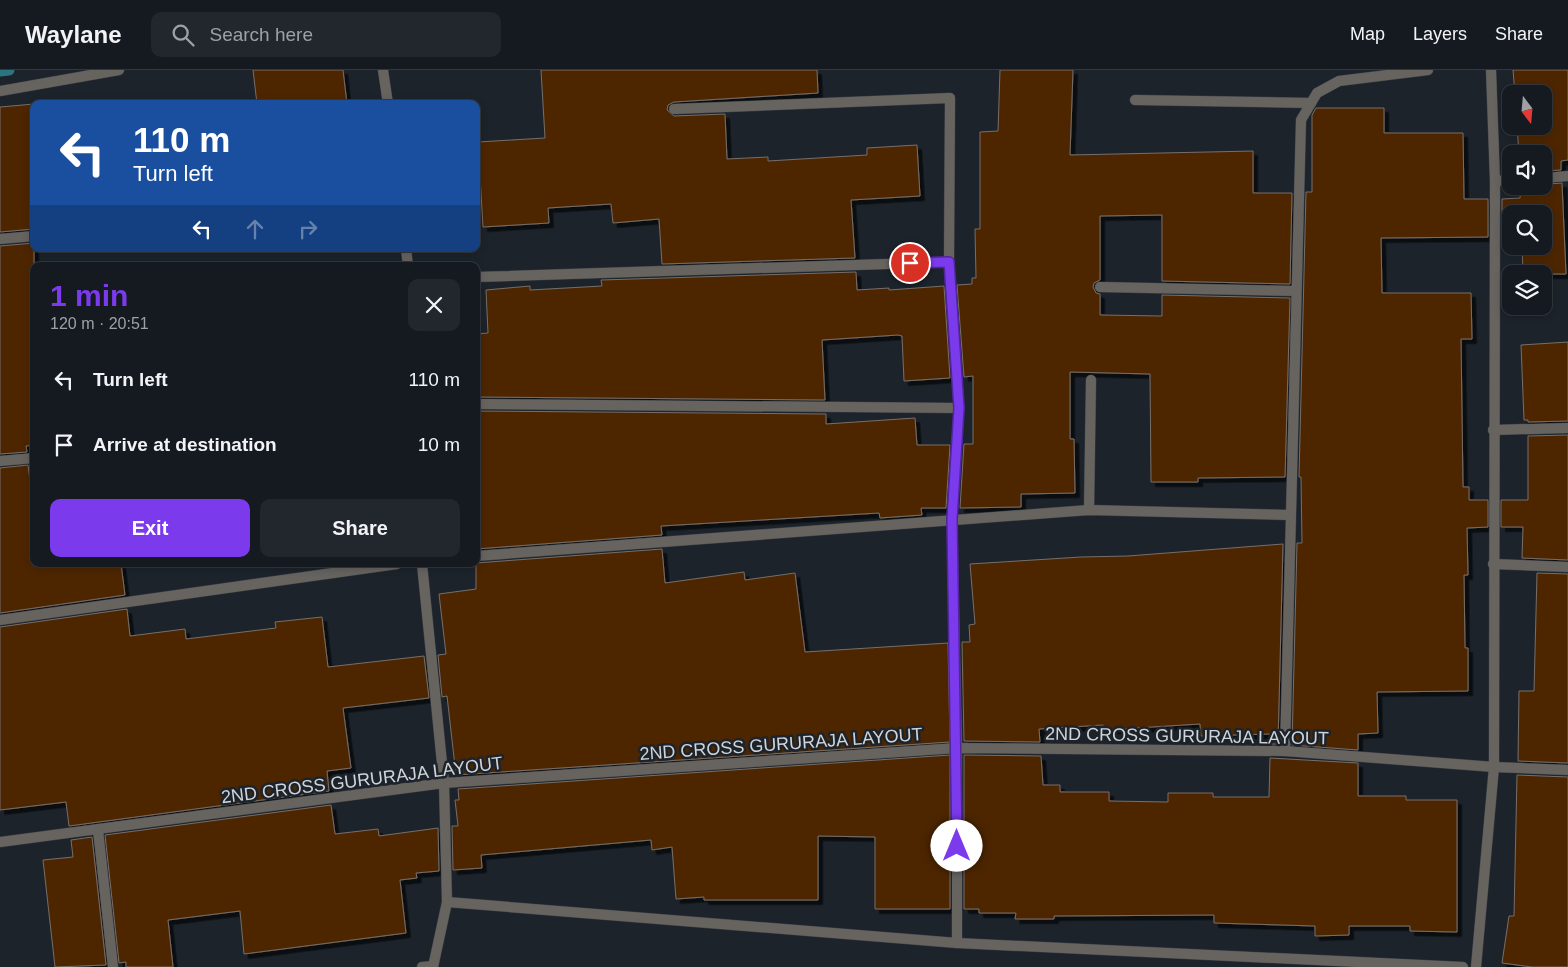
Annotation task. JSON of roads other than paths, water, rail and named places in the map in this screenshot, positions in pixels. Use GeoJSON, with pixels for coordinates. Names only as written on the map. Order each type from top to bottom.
{"type":"FeatureCollection","features":[{"type":"Feature","properties":{"kind":"street"},"geometry":{"type":"LineString","coordinates":[[0,91],[119,70]]}},
{"type":"Feature","properties":{"kind":"street"},"geometry":{"type":"LineString","coordinates":[[383,70],[387,100]]}},
{"type":"Feature","properties":{"kind":"street"},"geometry":{"type":"LineString","coordinates":[[1285,751],[1301,120],[1317,93],[1340,81],[1428,70]]}},
{"type":"Feature","properties":{"kind":"street"},"geometry":{"type":"LineString","coordinates":[[1476,967],[1494,767],[1492,564],[1495,181],[1491,70]]}},
{"type":"Feature","properties":{"kind":"street"},"geometry":{"type":"LineString","coordinates":[[674,109],[950,98],[949,262],[959,408],[952,519],[957,748],[957,943]]}},
{"type":"Feature","properties":{"kind":"street"},"geometry":{"type":"LineString","coordinates":[[1135,100],[1311,103]]}},
{"type":"Feature","properties":{"kind":"street"},"geometry":{"type":"LineString","coordinates":[[1552,177],[1568,176]]}},
{"type":"Feature","properties":{"kind":"street"},"geometry":{"type":"LineString","coordinates":[[1495,181],[1502,181]]}},
{"type":"Feature","properties":{"kind":"street"},"geometry":{"type":"LineString","coordinates":[[0,239],[30,236]]}},
{"type":"Feature","properties":{"kind":"street"},"geometry":{"type":"LineString","coordinates":[[480,276],[949,262]]}},
{"type":"Feature","properties":{"kind":"street"},"geometry":{"type":"LineString","coordinates":[[1100,287],[1296,291]]}},
{"type":"Feature","properties":{"kind":"street"},"geometry":{"type":"LineString","coordinates":[[1089,510],[1091,380]]}},
{"type":"Feature","properties":{"kind":"street"},"geometry":{"type":"LineString","coordinates":[[480,404],[959,408]]}},
{"type":"Feature","properties":{"kind":"street"},"geometry":{"type":"LineString","coordinates":[[1493,430],[1568,428]]}},
{"type":"Feature","properties":{"kind":"street"},"geometry":{"type":"LineString","coordinates":[[0,461],[30,458]]}},
{"type":"Feature","properties":{"kind":"street"},"geometry":{"type":"LineString","coordinates":[[480,556],[1089,510],[1290,515]]}},
{"type":"Feature","properties":{"kind":"street"},"geometry":{"type":"LineString","coordinates":[[1492,564],[1568,567]]}},
{"type":"Feature","properties":{"kind":"street"},"geometry":{"type":"LineString","coordinates":[[0,620],[376,567]]}},
{"type":"Feature","properties":{"kind":"street"},"geometry":{"type":"LineString","coordinates":[[422,567],[444,783],[447,902],[429,967]]}},
{"type":"Feature","properties":{"kind":"street","name":"2ND CROSS GURURAJA LAYOUT"},"geometry":{"type":"LineString","coordinates":[[0,842],[444,783],[957,748],[1285,751],[1494,767],[1568,770]]}},
{"type":"Feature","properties":{"kind":"street"},"geometry":{"type":"LineString","coordinates":[[98,830],[113,967]]}},
{"type":"Feature","properties":{"kind":"street"},"geometry":{"type":"LineString","coordinates":[[447,902],[957,943],[1463,967]]}},
{"type":"Feature","properties":{"kind":"waterway"},"geometry":{"type":"LineString","coordinates":[[0,71],[9,70]]}}]}
